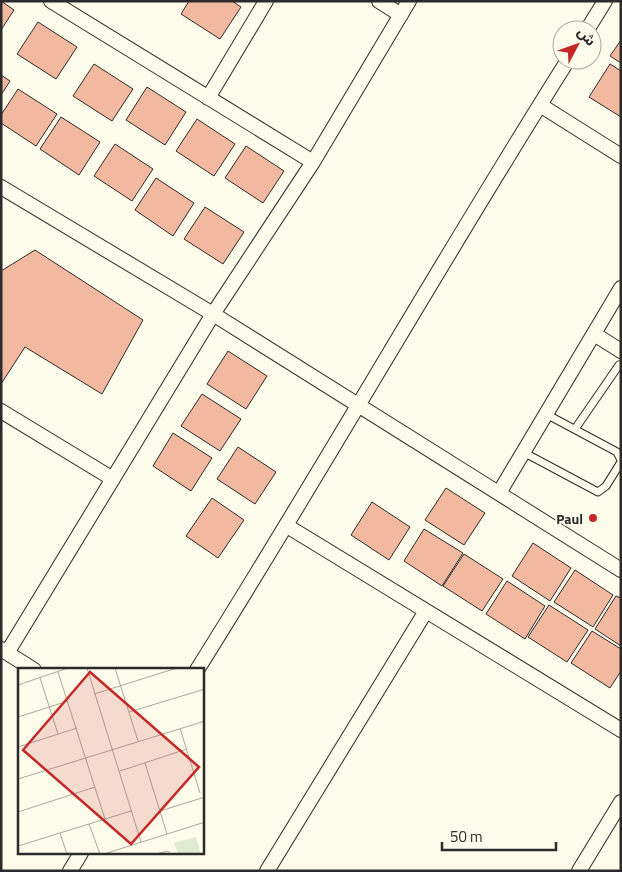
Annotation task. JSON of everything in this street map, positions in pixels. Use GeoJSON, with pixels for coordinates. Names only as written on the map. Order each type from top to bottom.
{"type":"FeatureCollection","features":[{"type":"Feature","properties":{"kind":"street"},"geometry":{"type":"LineString","coordinates":[[51,1],[313,162]]}},
{"type":"Feature","properties":{"kind":"street"},"geometry":{"type":"LineString","coordinates":[[208,98],[266,1]]}},
{"type":"Feature","properties":{"kind":"street"},"geometry":{"type":"LineString","coordinates":[[379,1],[401,15]]}},
{"type":"Feature","properties":{"kind":"street"},"geometry":{"type":"LineString","coordinates":[[31,668],[4,651],[113,479],[213,314],[313,162],[409,1]]}},
{"type":"Feature","properties":{"kind":"street"},"geometry":{"type":"LineString","coordinates":[[594,20],[606,1]]}},
{"type":"Feature","properties":{"kind":"street"},"geometry":{"type":"LineString","coordinates":[[198,668],[287,526],[358,405],[562,70]]}},
{"type":"Feature","properties":{"kind":"street"},"geometry":{"type":"LineString","coordinates":[[540,106],[621,156]]}},
{"type":"Feature","properties":{"kind":"street"},"geometry":{"type":"LineString","coordinates":[[1,187],[213,314],[621,570]]}},
{"type":"Feature","properties":{"kind":"street"},"geometry":{"type":"LineString","coordinates":[[499,493],[621,288]]}},
{"type":"Feature","properties":{"kind":"street"},"geometry":{"type":"LineString","coordinates":[[594,334],[621,351]]}},
{"type":"Feature","properties":{"kind":"street"},"geometry":{"type":"LineString","coordinates":[[1,411],[113,479]]}},
{"type":"Feature","properties":{"kind":"street"},"geometry":{"type":"LineString","coordinates":[[287,526],[621,730]]}},
{"type":"Feature","properties":{"kind":"street"},"geometry":{"type":"LineString","coordinates":[[267,871],[426,611]]}},
{"type":"Feature","properties":{"kind":"street"},"geometry":{"type":"LineString","coordinates":[[579,871],[621,802]]}},
{"type":"Feature","properties":{"kind":"street"},"geometry":{"type":"LineString","coordinates":[[70,871],[81,854]]}},
{"type":"Feature","properties":{"kind":"lane"},"geometry":{"type":"LineString","coordinates":[[576,429],[619,365]]}},
{"type":"Feature","properties":{"kind":"lane"},"geometry":{"type":"LineString","coordinates":[[523,452],[598,492],[606,486],[621,461],[617,452],[546,414]]}},
{"type":"Feature","properties":{"kind":"building"},"geometry":{"type":"Polygon","coordinates":[[[1,1],[14,10],[1,30],[1,1]]]}},
{"type":"Feature","properties":{"kind":"building"},"geometry":{"type":"Polygon","coordinates":[[[189,1],[232,1],[241,7],[220,39],[181,14],[189,1]]]}},
{"type":"Feature","properties":{"kind":"building"},"geometry":{"type":"Polygon","coordinates":[[[38,22],[77,47],[56,79],[17,54],[38,22]]]}},
{"type":"Feature","properties":{"kind":"building"},"geometry":{"type":"Polygon","coordinates":[[[621,40],[621,63],[610,56],[621,40]]]}},
{"type":"Feature","properties":{"kind":"building"},"geometry":{"type":"Polygon","coordinates":[[[94,64],[133,89],[112,121],[73,96],[94,64]]]}},
{"type":"Feature","properties":{"kind":"building"},"geometry":{"type":"Polygon","coordinates":[[[610,64],[621,71],[621,117],[589,97],[610,64]]]}},
{"type":"Feature","properties":{"kind":"building"},"geometry":{"type":"Polygon","coordinates":[[[1,75],[10,81],[1,95],[1,75]]]}},
{"type":"Feature","properties":{"kind":"building"},"geometry":{"type":"Polygon","coordinates":[[[147,87],[186,112],[165,145],[126,120],[147,87]]]}},
{"type":"Feature","properties":{"kind":"building"},"geometry":{"type":"Polygon","coordinates":[[[18,89],[57,114],[36,146],[1,123],[1,115],[18,89]]]}},
{"type":"Feature","properties":{"kind":"building"},"geometry":{"type":"Polygon","coordinates":[[[61,117],[100,142],[79,175],[40,149],[61,117]]]}},
{"type":"Feature","properties":{"kind":"building"},"geometry":{"type":"Polygon","coordinates":[[[197,119],[235,144],[214,176],[176,151],[197,119]]]}},
{"type":"Feature","properties":{"kind":"building"},"geometry":{"type":"Polygon","coordinates":[[[115,144],[153,169],[132,201],[94,176],[115,144]]]}},
{"type":"Feature","properties":{"kind":"building"},"geometry":{"type":"Polygon","coordinates":[[[246,146],[284,171],[263,203],[225,178],[246,146]]]}},
{"type":"Feature","properties":{"kind":"building"},"geometry":{"type":"Polygon","coordinates":[[[156,178],[194,203],[173,236],[135,210],[156,178]]]}},
{"type":"Feature","properties":{"kind":"building"},"geometry":{"type":"Polygon","coordinates":[[[205,207],[244,232],[223,264],[184,239],[205,207]]]}},
{"type":"Feature","properties":{"kind":"building"},"geometry":{"type":"Polygon","coordinates":[[[35,250],[143,320],[102,394],[25,347],[1,384],[1,271],[35,250]]]}},
{"type":"Feature","properties":{"kind":"building"},"geometry":{"type":"Polygon","coordinates":[[[228,351],[267,376],[246,409],[207,384],[228,351]]]}},
{"type":"Feature","properties":{"kind":"building"},"geometry":{"type":"Polygon","coordinates":[[[202,394],[241,419],[220,451],[181,426],[202,394]]]}},
{"type":"Feature","properties":{"kind":"building"},"geometry":{"type":"Polygon","coordinates":[[[173,433],[212,458],[191,491],[153,466],[173,433]]]}},
{"type":"Feature","properties":{"kind":"building"},"geometry":{"type":"Polygon","coordinates":[[[238,447],[276,472],[255,504],[217,479],[238,447]]]}},
{"type":"Feature","properties":{"kind":"building"},"geometry":{"type":"Polygon","coordinates":[[[446,488],[485,513],[464,545],[425,520],[446,488]]]}},
{"type":"Feature","properties":{"kind":"building"},"geometry":{"type":"Polygon","coordinates":[[[212,498],[244,520],[218,558],[186,536],[212,498]]]}},
{"type":"Feature","properties":{"kind":"building"},"geometry":{"type":"Polygon","coordinates":[[[372,502],[410,527],[389,560],[351,535],[372,502]]]}},
{"type":"Feature","properties":{"kind":"building"},"geometry":{"type":"Polygon","coordinates":[[[424,529],[463,553],[442,586],[404,561],[424,529]]]}},
{"type":"Feature","properties":{"kind":"building"},"geometry":{"type":"Polygon","coordinates":[[[533,543],[571,568],[550,601],[512,576],[533,543]]]}},
{"type":"Feature","properties":{"kind":"building"},"geometry":{"type":"Polygon","coordinates":[[[464,554],[503,579],[482,611],[443,586],[464,554]]]}},
{"type":"Feature","properties":{"kind":"building"},"geometry":{"type":"Polygon","coordinates":[[[575,570],[613,595],[593,627],[554,602],[575,570]]]}},
{"type":"Feature","properties":{"kind":"building"},"geometry":{"type":"Polygon","coordinates":[[[507,581],[545,606],[525,639],[486,614],[507,581]]]}},
{"type":"Feature","properties":{"kind":"building"},"geometry":{"type":"Polygon","coordinates":[[[616,596],[621,598],[621,646],[595,629],[616,596]]]}},
{"type":"Feature","properties":{"kind":"building"},"geometry":{"type":"Polygon","coordinates":[[[549,605],[588,630],[567,662],[528,637],[549,605]]]}},
{"type":"Feature","properties":{"kind":"building"},"geometry":{"type":"Polygon","coordinates":[[[592,631],[621,649],[621,671],[610,688],[571,663],[592,631]]]}},
{"type":"Feature","properties":{"kind":"place","name":"Paul"},"geometry":{"type":"Point","coordinates":[593,518]}}]}
